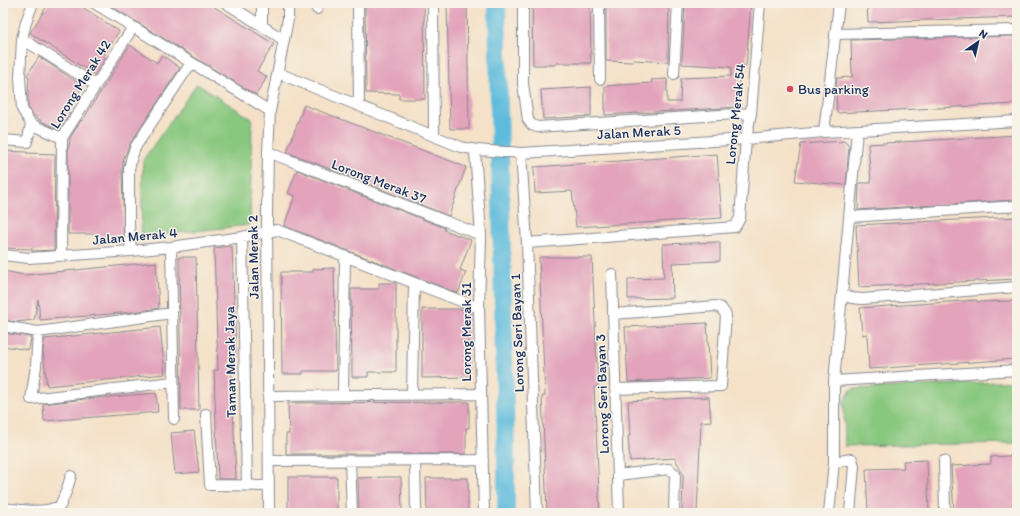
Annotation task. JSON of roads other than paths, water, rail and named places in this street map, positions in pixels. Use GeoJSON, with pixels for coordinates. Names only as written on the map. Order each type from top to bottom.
{"type":"FeatureCollection","features":[{"type":"Feature","properties":{"kind":"street"},"geometry":{"type":"LineString","coordinates":[[33,3],[22,38],[20,77],[22,109],[31,124],[62,138]]}},
{"type":"Feature","properties":{"kind":"street"},"geometry":{"type":"LineString","coordinates":[[94,3],[270,111]]}},
{"type":"Feature","properties":{"kind":"street"},"geometry":{"type":"LineString","coordinates":[[226,3],[284,40]]}},
{"type":"Feature","properties":{"kind":"street"},"geometry":{"type":"LineString","coordinates":[[262,3],[262,26]]}},
{"type":"Feature","properties":{"kind":"street","name":"Jalan Merak 2"},"geometry":{"type":"LineString","coordinates":[[269,513],[268,152],[270,111],[288,18],[288,3]]}},
{"type":"Feature","properties":{"kind":"street"},"geometry":{"type":"LineString","coordinates":[[358,3],[359,106]]}},
{"type":"Feature","properties":{"kind":"street"},"geometry":{"type":"LineString","coordinates":[[433,3],[434,136]]}},
{"type":"Feature","properties":{"kind":"street"},"geometry":{"type":"LineString","coordinates":[[523,3],[523,84],[528,120],[532,125],[537,127],[751,113]]}},
{"type":"Feature","properties":{"kind":"street"},"geometry":{"type":"LineString","coordinates":[[599,3],[600,79]]}},
{"type":"Feature","properties":{"kind":"street"},"geometry":{"type":"LineString","coordinates":[[674,74],[678,3]]}},
{"type":"Feature","properties":{"kind":"street","name":"Lorong Merak 54"},"geometry":{"type":"LineString","coordinates":[[527,243],[735,227],[740,218],[746,140],[751,113],[760,3]]}},
{"type":"Feature","properties":{"kind":"street"},"geometry":{"type":"LineString","coordinates":[[824,132],[838,3]]}},
{"type":"Feature","properties":{"kind":"street","name":"Lorong Merak 42"},"geometry":{"type":"LineString","coordinates":[[61,256],[62,138],[133,27]]}},
{"type":"Feature","properties":{"kind":"street"},"geometry":{"type":"LineString","coordinates":[[835,34],[1017,30]]}},
{"type":"Feature","properties":{"kind":"street"},"geometry":{"type":"LineString","coordinates":[[22,38],[96,85]]}},
{"type":"Feature","properties":{"kind":"street"},"geometry":{"type":"LineString","coordinates":[[131,251],[129,169],[132,156],[136,146],[191,62]]}},
{"type":"Feature","properties":{"kind":"street","name":"Jalan Merak 5"},"geometry":{"type":"LineString","coordinates":[[278,73],[460,147],[475,151],[489,152],[517,153],[746,140],[824,132],[1017,121]]}},
{"type":"Feature","properties":{"kind":"street"},"geometry":{"type":"LineString","coordinates":[[3,140],[27,142],[31,124]]}},
{"type":"Feature","properties":{"kind":"street"},"geometry":{"type":"LineString","coordinates":[[829,513],[834,462],[834,381],[857,131]]}},
{"type":"Feature","properties":{"kind":"street","name":"Lorong Merak 31"},"geometry":{"type":"LineString","coordinates":[[475,151],[481,235],[479,308],[480,394],[484,460],[484,513]]}},
{"type":"Feature","properties":{"kind":"street","name":"Lorong Merak 37"},"geometry":{"type":"LineString","coordinates":[[268,152],[481,235]]}},
{"type":"Feature","properties":{"kind":"street","name":"Lorong Seri Bayan 1"},"geometry":{"type":"LineString","coordinates":[[517,153],[527,243],[537,513]]}},
{"type":"Feature","properties":{"kind":"street"},"geometry":{"type":"LineString","coordinates":[[849,217],[1017,206]]}},
{"type":"Feature","properties":{"kind":"street","name":"Jalan Merak 4"},"geometry":{"type":"LineString","coordinates":[[3,255],[29,258],[131,251],[263,234],[277,230],[479,308]]}},
{"type":"Feature","properties":{"kind":"street","name":"Taman Merak Jaya"},"geometry":{"type":"LineString","coordinates":[[242,237],[247,486]]}},
{"type":"Feature","properties":{"kind":"street"},"geometry":{"type":"LineString","coordinates":[[171,247],[174,419]]}},
{"type":"Feature","properties":{"kind":"street"},"geometry":{"type":"LineString","coordinates":[[344,396],[345,256]]}},
{"type":"Feature","properties":{"kind":"street","name":"Lorong Seri Bayan 3"},"geometry":{"type":"LineString","coordinates":[[612,274],[619,513]]}},
{"type":"Feature","properties":{"kind":"street"},"geometry":{"type":"LineString","coordinates":[[412,395],[414,283]]}},
{"type":"Feature","properties":{"kind":"street"},"geometry":{"type":"LineString","coordinates":[[842,294],[851,298],[862,299],[1017,287]]}},
{"type":"Feature","properties":{"kind":"street"},"geometry":{"type":"LineString","coordinates":[[613,314],[716,306],[726,315],[721,386],[615,389]]}},
{"type":"Feature","properties":{"kind":"street"},"geometry":{"type":"LineString","coordinates":[[3,326],[38,332],[172,313]]}},
{"type":"Feature","properties":{"kind":"street"},"geometry":{"type":"LineString","coordinates":[[38,332],[36,366],[31,399],[173,382]]}},
{"type":"Feature","properties":{"kind":"street"},"geometry":{"type":"LineString","coordinates":[[834,381],[1017,370]]}},
{"type":"Feature","properties":{"kind":"street"},"geometry":{"type":"LineString","coordinates":[[269,396],[480,394]]}},
{"type":"Feature","properties":{"kind":"street"},"geometry":{"type":"LineString","coordinates":[[206,414],[210,485],[269,486]]}},
{"type":"Feature","properties":{"kind":"street"},"geometry":{"type":"LineString","coordinates":[[834,462],[852,459],[853,462],[854,466],[850,513]]}},
{"type":"Feature","properties":{"kind":"street"},"geometry":{"type":"LineString","coordinates":[[269,461],[484,460]]}},
{"type":"Feature","properties":{"kind":"street"},"geometry":{"type":"LineString","coordinates":[[350,461],[352,513]]}},
{"type":"Feature","properties":{"kind":"street"},"geometry":{"type":"LineString","coordinates":[[415,461],[416,513]]}},
{"type":"Feature","properties":{"kind":"street"},"geometry":{"type":"LineString","coordinates":[[944,461],[945,513]]}},
{"type":"Feature","properties":{"kind":"street"},"geometry":{"type":"LineString","coordinates":[[618,475],[669,469],[672,471],[675,474],[674,513]]}},
{"type":"Feature","properties":{"kind":"street"},"geometry":{"type":"LineString","coordinates":[[3,508],[41,511],[51,510],[60,506],[71,476]]}},
{"type":"Feature","properties":{"kind":"waterway"},"geometry":{"type":"LineString","coordinates":[[497,3],[506,513]]}},
{"type":"Feature","properties":{"kind":"place","name":"Bus parking"},"geometry":{"type":"Point","coordinates":[790,89]}}]}
